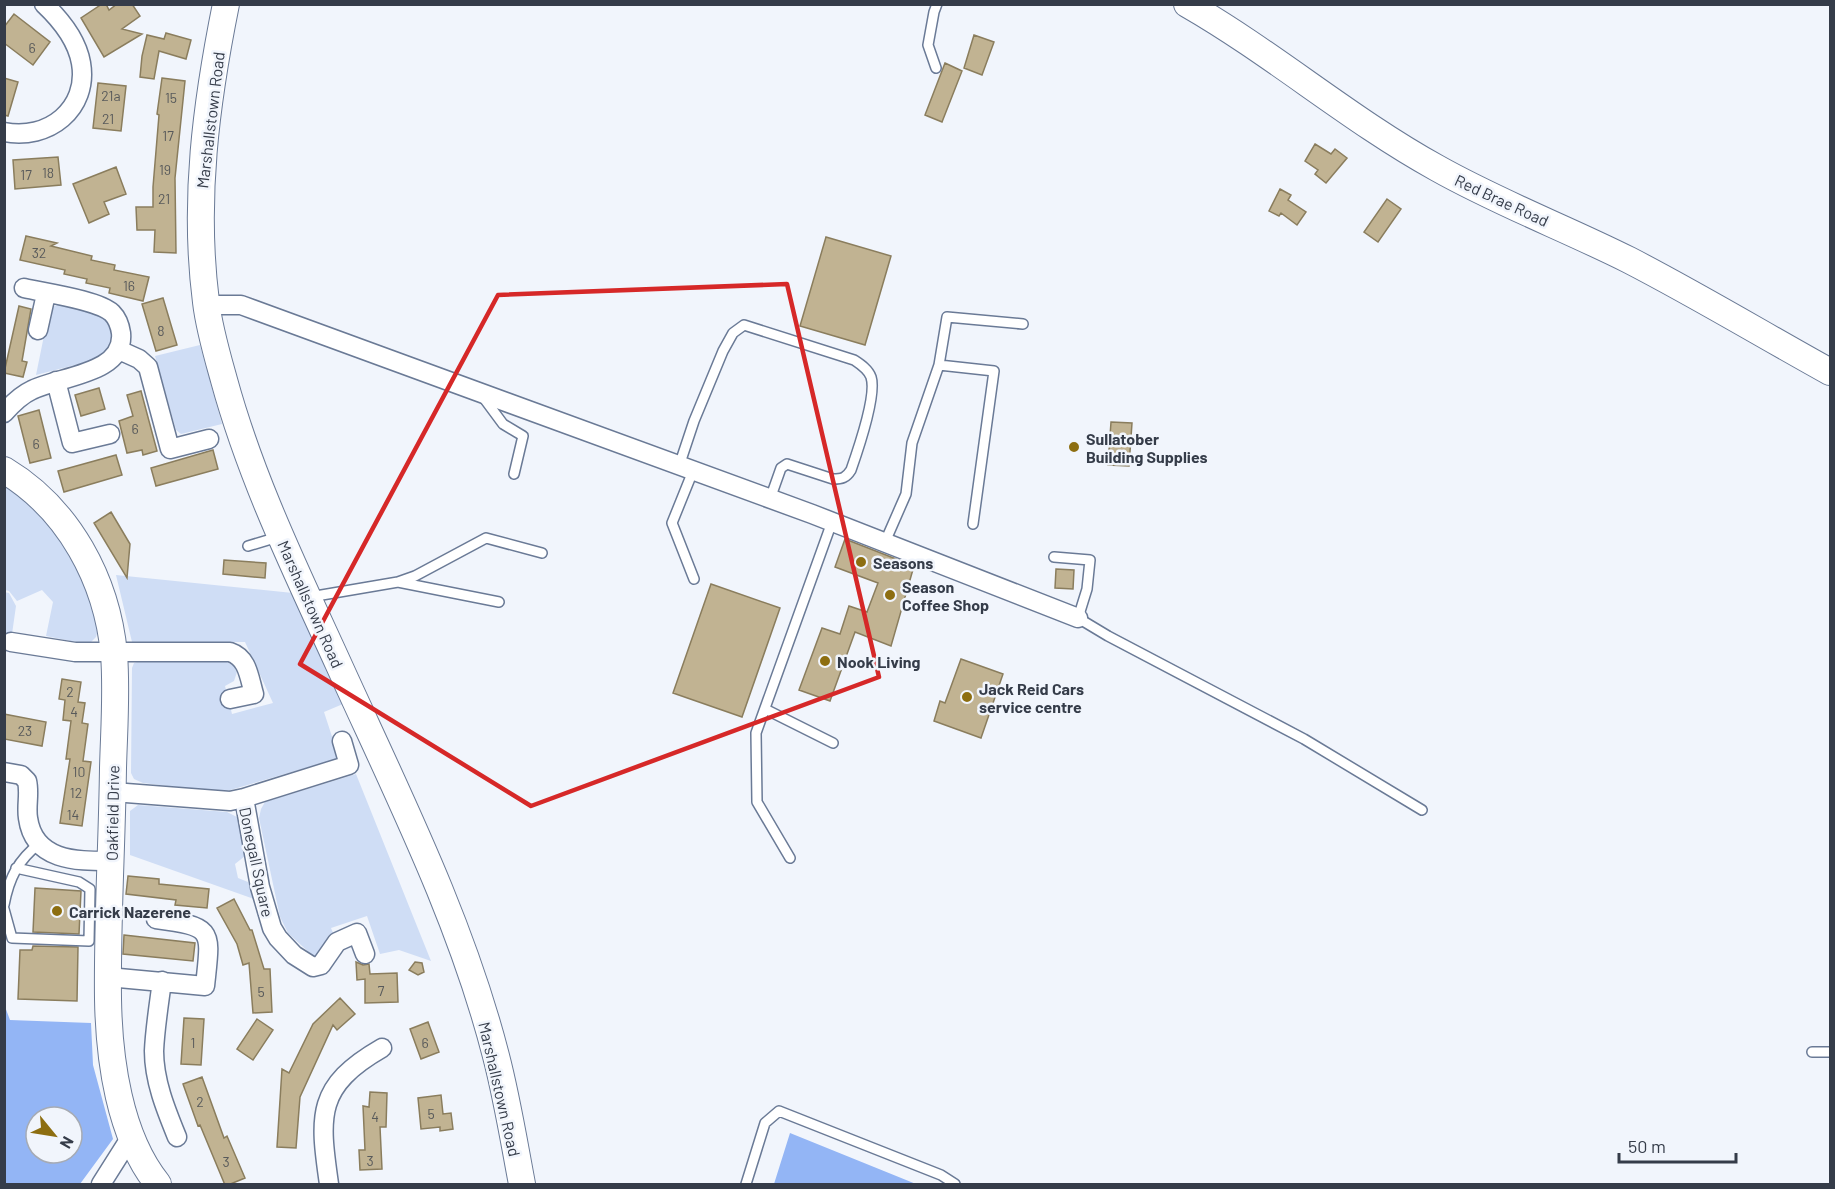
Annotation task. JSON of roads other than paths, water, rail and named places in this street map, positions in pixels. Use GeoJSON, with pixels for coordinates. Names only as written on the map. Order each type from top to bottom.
{"type":"FeatureCollection","features":[{"type":"Feature","properties":{"kind":"street"},"geometry":{"type":"LineString","coordinates":[[4,132],[25,134],[51,127],[70,109],[78,93],[82,75],[81,64],[73,39],[44,4]]}},
{"type":"Feature","properties":{"kind":"street","name":"Marshallstown Road"},"geometry":{"type":"LineString","coordinates":[[226,4],[206,132],[200,195],[206,305],[215,347],[233,415],[262,495],[423,850],[467,964],[496,1056],[522,1185]]}},
{"type":"Feature","properties":{"kind":"street","name":"Red Brae Road"},"geometry":{"type":"LineString","coordinates":[[1187,4],[1255,47],[1400,147],[1493,198],[1539,217],[1628,260],[1830,372]]}},
{"type":"Feature","properties":{"kind":"street"},"geometry":{"type":"LineString","coordinates":[[4,413],[29,391],[105,365],[119,350],[122,338],[121,326],[111,312],[92,304],[24,288]]}},
{"type":"Feature","properties":{"kind":"street"},"geometry":{"type":"LineString","coordinates":[[38,330],[46,294]]}},
{"type":"Feature","properties":{"kind":"street"},"geometry":{"type":"LineString","coordinates":[[206,305],[241,305],[832,522],[1078,618]]}},
{"type":"Feature","properties":{"kind":"street"},"geometry":{"type":"LineString","coordinates":[[119,350],[139,359],[149,368],[170,448],[209,439]]}},
{"type":"Feature","properties":{"kind":"street"},"geometry":{"type":"LineString","coordinates":[[56,381],[72,443],[110,434]]}},
{"type":"Feature","properties":{"kind":"street","name":"Oakfield Drive"},"geometry":{"type":"LineString","coordinates":[[4,470],[39,496],[65,524],[87,558],[107,611],[114,652],[109,1037],[116,1082],[132,1135],[140,1156],[158,1185]]}},
{"type":"Feature","properties":{"kind":"street"},"geometry":{"type":"LineString","coordinates":[[11,642],[63,651],[217,650],[234,653],[244,662],[254,694],[230,699]]}},
{"type":"Feature","properties":{"kind":"street","name":"Donegall Square"},"geometry":{"type":"LineString","coordinates":[[113,792],[215,801],[244,798],[349,765],[342,741]]}},
{"type":"Feature","properties":{"kind":"street"},"geometry":{"type":"LineString","coordinates":[[4,772],[21,775],[27,781],[29,823],[40,843],[52,852],[70,860],[111,861]]}},
{"type":"Feature","properties":{"kind":"street","name":"Donegall Square"},"geometry":{"type":"LineString","coordinates":[[244,798],[263,902],[278,938],[294,955],[315,968],[322,963],[337,942],[357,933],[366,954]]}},
{"type":"Feature","properties":{"kind":"street"},"geometry":{"type":"LineString","coordinates":[[108,978],[205,986],[208,943],[206,934],[190,924],[156,919]]}},
{"type":"Feature","properties":{"kind":"street"},"geometry":{"type":"LineString","coordinates":[[162,981],[154,1053],[165,1107],[177,1137]]}},
{"type":"Feature","properties":{"kind":"street"},"geometry":{"type":"LineString","coordinates":[[329,1185],[322,1136],[322,1120],[326,1104],[333,1090],[347,1072],[382,1048]]}},
{"type":"Feature","properties":{"kind":"street"},"geometry":{"type":"LineString","coordinates":[[100,1185],[132,1135]]}},
{"type":"Feature","properties":{"kind":"lane"},"geometry":{"type":"LineString","coordinates":[[936,68],[928,45],[937,4]]}},
{"type":"Feature","properties":{"kind":"lane"},"geometry":{"type":"LineString","coordinates":[[885,542],[906,494],[912,443],[939,365],[948,317],[1023,324]]}},
{"type":"Feature","properties":{"kind":"lane"},"geometry":{"type":"LineString","coordinates":[[694,579],[672,523],[686,468],[694,421],[723,351],[733,333],[744,325],[854,360],[871,376],[873,390],[851,470],[847,476],[833,479],[787,464],[781,468],[770,499]]}},
{"type":"Feature","properties":{"kind":"lane"},"geometry":{"type":"LineString","coordinates":[[939,365],[994,371],[973,524]]}},
{"type":"Feature","properties":{"kind":"lane"},"geometry":{"type":"LineString","coordinates":[[479,393],[503,424],[523,436],[514,474]]}},
{"type":"Feature","properties":{"kind":"lane"},"geometry":{"type":"LineString","coordinates":[[790,858],[758,802],[756,733],[832,522]]}},
{"type":"Feature","properties":{"kind":"lane"},"geometry":{"type":"LineString","coordinates":[[248,546],[280,536]]}},
{"type":"Feature","properties":{"kind":"lane"},"geometry":{"type":"LineString","coordinates":[[308,597],[398,582],[416,576],[486,538],[542,553]]}},
{"type":"Feature","properties":{"kind":"lane"},"geometry":{"type":"LineString","coordinates":[[1054,557],[1089,560],[1087,589],[1078,618],[1304,739],[1422,810]]}},
{"type":"Feature","properties":{"kind":"lane"},"geometry":{"type":"LineString","coordinates":[[398,582],[499,602]]}},
{"type":"Feature","properties":{"kind":"lane"},"geometry":{"type":"LineString","coordinates":[[765,709],[834,743]]}},
{"type":"Feature","properties":{"kind":"lane"},"geometry":{"type":"LineString","coordinates":[[16,868],[79,882],[90,889],[89,941],[12,938],[4,907],[8,884],[16,868],[26,853],[40,843]]}},
{"type":"Feature","properties":{"kind":"lane"},"geometry":{"type":"LineString","coordinates":[[1812,1052],[1830,1052]]}},
{"type":"Feature","properties":{"kind":"lane"},"geometry":{"type":"LineString","coordinates":[[746,1185],[765,1123],[779,1111],[941,1175],[955,1185]]}},
{"type":"Feature","properties":{"kind":"place","name":"Sullatober Building Supplies"},"geometry":{"type":"Point","coordinates":[1074,447]}},
{"type":"Feature","properties":{"kind":"place","name":"Seasons"},"geometry":{"type":"Point","coordinates":[861,562]}},
{"type":"Feature","properties":{"kind":"place","name":"Season Coffee Shop"},"geometry":{"type":"Point","coordinates":[890,595]}},
{"type":"Feature","properties":{"kind":"place","name":"Nook Living"},"geometry":{"type":"Point","coordinates":[825,661]}},
{"type":"Feature","properties":{"kind":"place","name":"Jack Reid Cars service centre"},"geometry":{"type":"Point","coordinates":[967,697]}},
{"type":"Feature","properties":{"kind":"place","name":"Carrick Nazerene"},"geometry":{"type":"Point","coordinates":[57,911]}}]}
